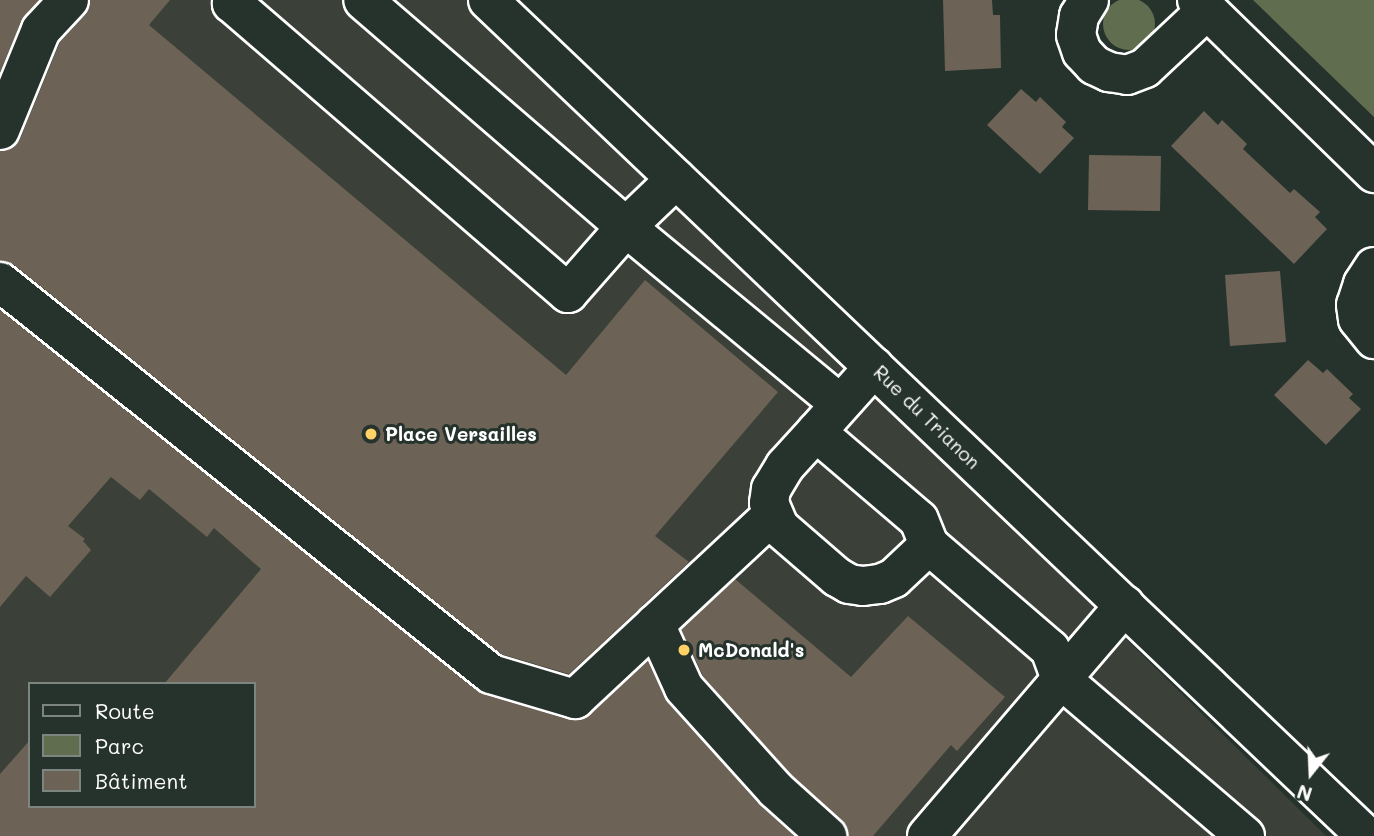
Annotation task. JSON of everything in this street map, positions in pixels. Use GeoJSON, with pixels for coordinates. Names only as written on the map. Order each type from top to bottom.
{"type":"FeatureCollection","features":[{"type":"Feature","properties":{"kind":"street"},"geometry":{"type":"LineString","coordinates":[[0,130],[41,30],[69,0]]}},
{"type":"Feature","properties":{"kind":"street"},"geometry":{"type":"LineString","coordinates":[[234,0],[232,3],[568,293],[626,227],[676,179]]}},
{"type":"Feature","properties":{"kind":"street"},"geometry":{"type":"LineString","coordinates":[[363,0],[626,227],[828,418],[919,520],[929,545],[1050,649],[1061,679],[1245,836]]}},
{"type":"Feature","properties":{"kind":"street","name":"Rue du Trianon"},"geometry":{"type":"LineString","coordinates":[[488,0],[1366,836]]}},
{"type":"Feature","properties":{"kind":"street"},"geometry":{"type":"LineString","coordinates":[[1089,0],[1079,16],[1076,35],[1082,52],[1094,65],[1109,72],[1127,75],[1145,68],[1202,5],[1374,173]]}},
{"type":"Feature","properties":{"kind":"street"},"geometry":{"type":"LineString","coordinates":[[1374,267],[1363,284],[1356,305],[1358,320],[1374,339]]}},
{"type":"Feature","properties":{"kind":"street"},"geometry":{"type":"LineString","coordinates":[[0,282],[491,674],[575,699],[772,515]]}},
{"type":"Feature","properties":{"kind":"street"},"geometry":{"type":"LineString","coordinates":[[874,367],[777,477],[769,503],[772,515],[779,527],[849,584],[880,584],[894,578],[929,545]]}},
{"type":"Feature","properties":{"kind":"street"},"geometry":{"type":"LineString","coordinates":[[927,836],[1125,605]]}},
{"type":"Feature","properties":{"kind":"street"},"geometry":{"type":"LineString","coordinates":[[655,624],[684,688],[776,790],[827,836]]}},
{"type":"Feature","properties":{"kind":"shaded area","name":"Place Versailles"},"geometry":{"type":"Polygon","coordinates":[[[0,0],[478,0],[1326,836],[0,836],[0,0]]]}},
{"type":"Feature","properties":{"kind":"green space"},"geometry":{"type":"Polygon","coordinates":[[[1119,0],[1139,0],[1153,14],[1153,34],[1139,48],[1119,48],[1105,34],[1105,14],[1119,0]]]}},
{"type":"Feature","properties":{"kind":"green space"},"geometry":{"type":"Polygon","coordinates":[[[1253,0],[1374,0],[1374,117],[1253,0]]]}},
{"type":"Feature","properties":{"kind":"building"},"geometry":{"type":"Polygon","coordinates":[[[0,0],[39,0],[21,22],[0,72],[0,0]]]}},
{"type":"Feature","properties":{"kind":"building"},"geometry":{"type":"Polygon","coordinates":[[[90,0],[170,0],[149,25],[566,375],[645,280],[778,392],[655,536],[689,562],[569,674],[501,654],[14,265],[0,261],[0,151],[13,148],[20,139],[60,42],[85,15],[90,0]]]}},
{"type":"Feature","properties":{"kind":"building"},"geometry":{"type":"Polygon","coordinates":[[[943,0],[992,0],[993,15],[1000,15],[1001,68],[945,71],[943,0]]]}},
{"type":"Feature","properties":{"kind":"building"},"geometry":{"type":"Polygon","coordinates":[[[1021,89],[1036,102],[1040,97],[1066,122],[1062,127],[1074,138],[1040,174],[987,125],[1021,89]]]}},
{"type":"Feature","properties":{"kind":"building"},"geometry":{"type":"Polygon","coordinates":[[[1204,111],[1218,125],[1222,120],[1247,144],[1243,149],[1290,193],[1294,189],[1320,212],[1315,217],[1327,229],[1294,264],[1171,146],[1204,111]]]}},
{"type":"Feature","properties":{"kind":"building"},"geometry":{"type":"Polygon","coordinates":[[[1089,155],[1161,156],[1160,211],[1088,210],[1089,155]]]}},
{"type":"Feature","properties":{"kind":"building"},"geometry":{"type":"Polygon","coordinates":[[[1280,271],[1286,342],[1230,346],[1225,275],[1280,271]]]}},
{"type":"Feature","properties":{"kind":"building"},"geometry":{"type":"Polygon","coordinates":[[[0,310],[478,691],[569,720],[579,720],[590,715],[648,661],[668,703],[760,805],[794,836],[0,836],[0,774],[28,742],[28,808],[256,808],[256,682],[166,682],[261,569],[214,528],[207,537],[149,489],[140,500],[111,477],[68,526],[85,539],[83,541],[91,550],[50,597],[26,576],[0,607],[0,310]]]}},
{"type":"Feature","properties":{"kind":"building"},"geometry":{"type":"Polygon","coordinates":[[[1308,360],[1323,373],[1327,369],[1353,394],[1349,398],[1361,409],[1326,445],[1274,395],[1308,360]]]}},
{"type":"Feature","properties":{"kind":"building"},"geometry":{"type":"Polygon","coordinates":[[[735,579],[851,677],[908,616],[1005,697],[957,751],[951,745],[873,836],[848,836],[842,820],[791,775],[703,676],[681,629],[735,579]]]}},
{"type":"Feature","properties":{"kind":"place","name":"Place Versailles"},"geometry":{"type":"Point","coordinates":[371,434]}},
{"type":"Feature","properties":{"kind":"place","name":"McDonald's"},"geometry":{"type":"Point","coordinates":[684,650]}}]}
